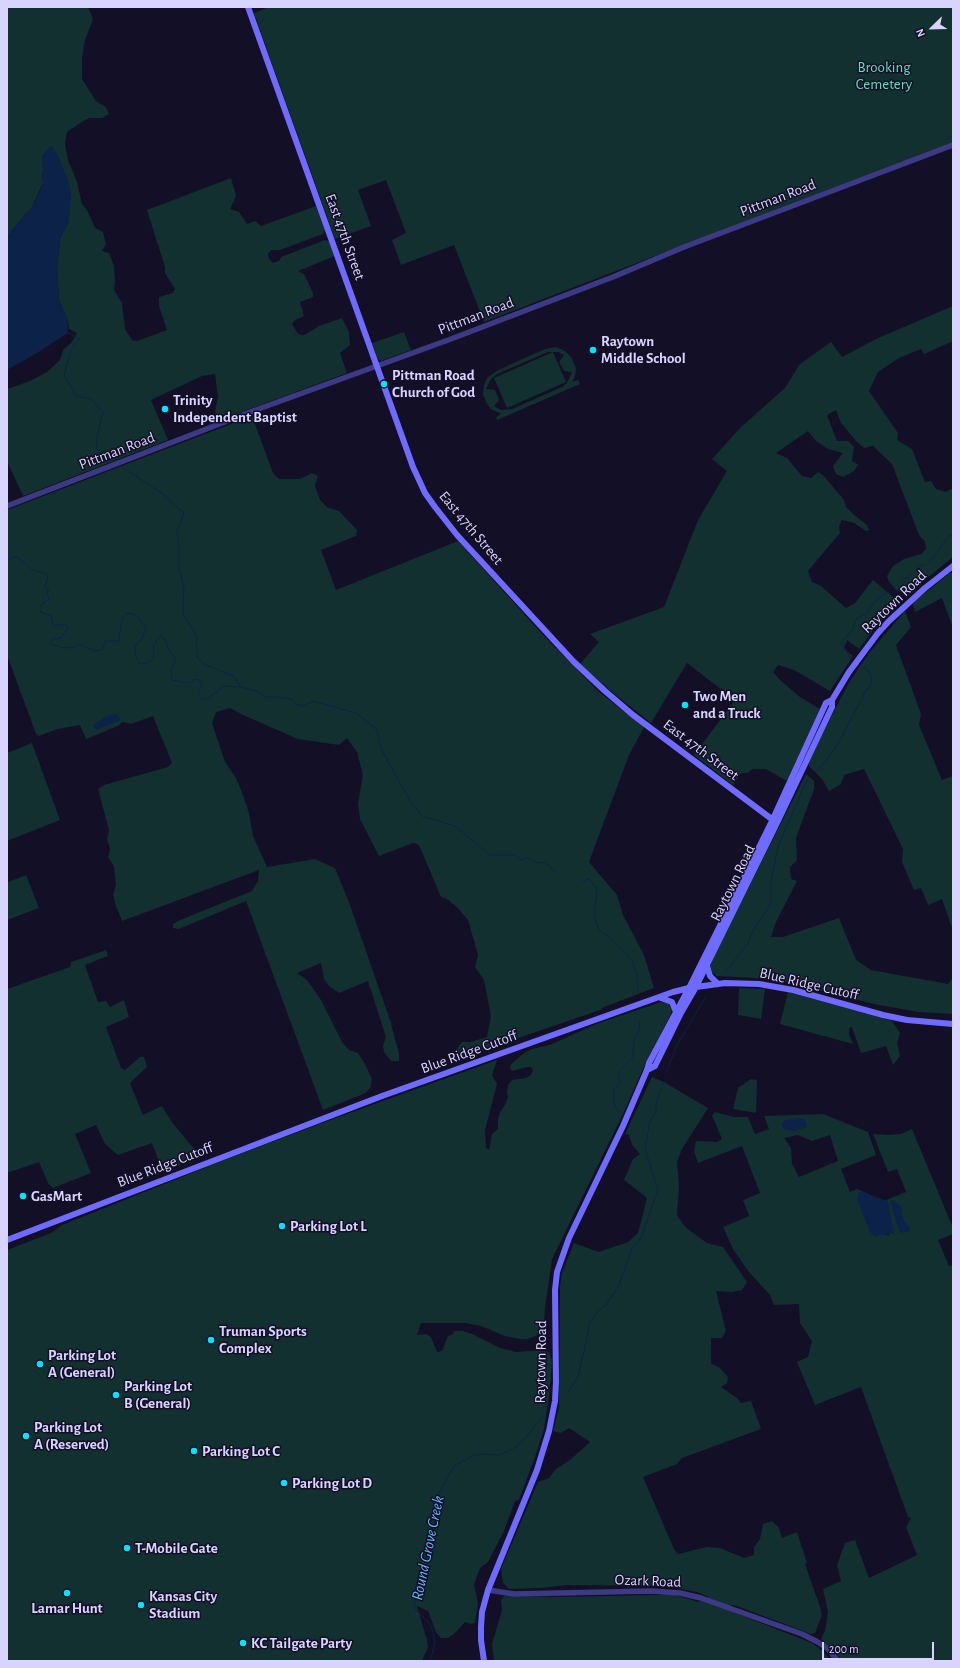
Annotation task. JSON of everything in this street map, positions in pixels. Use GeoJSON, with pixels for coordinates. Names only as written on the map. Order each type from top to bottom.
{"type":"FeatureCollection","features":[{"type":"Feature","properties":{"kind":"main road","name":"East 47th Street"},"geometry":{"type":"LineString","coordinates":[[248,7],[416,473],[426,493],[440,515],[574,662],[605,691],[633,715],[775,822]]}},
{"type":"Feature","properties":{"kind":"main road","name":"Raytown Road"},"geometry":{"type":"LineString","coordinates":[[647,1070],[655,1066],[681,1013],[696,987],[832,707],[832,700],[849,672],[878,633],[909,602],[953,566]]}},
{"type":"Feature","properties":{"kind":"main road","name":"Raytown Road"},"geometry":{"type":"LineString","coordinates":[[484,1661],[481,1627],[482,1612],[488,1590],[537,1470],[549,1430],[555,1390],[557,1362],[554,1306],[557,1272],[569,1238],[623,1126],[649,1063],[775,822]]}},
{"type":"Feature","properties":{"kind":"main road"},"geometry":{"type":"LineString","coordinates":[[707,965],[708,973],[718,984]]}},
{"type":"Feature","properties":{"kind":"main road","name":"Blue Ridge Cutoff"},"geometry":{"type":"LineString","coordinates":[[7,1240],[382,1096],[689,988],[740,983],[778,987],[883,1016],[907,1020],[953,1024]]}},
{"type":"Feature","properties":{"kind":"main road"},"geometry":{"type":"LineString","coordinates":[[660,998],[670,1001],[676,1012]]}},
{"type":"Feature","properties":{"kind":"street","name":"Pittman Road"},"geometry":{"type":"LineString","coordinates":[[7,506],[613,277],[691,245],[953,145]]}},
{"type":"Feature","properties":{"kind":"street","name":"Ozark Road"},"geometry":{"type":"LineString","coordinates":[[488,1590],[514,1594],[651,1591],[680,1593],[701,1598],[802,1634],[827,1648],[838,1661]]}},
{"type":"Feature","properties":{"kind":"green space"},"geometry":{"type":"Polygon","coordinates":[[[7,7],[88,7],[93,19],[85,40],[82,57],[82,79],[96,101],[106,107],[109,114],[102,118],[89,118],[80,123],[67,132],[65,144],[68,160],[77,182],[82,204],[87,210],[95,228],[103,232],[106,244],[102,251],[109,253],[114,266],[114,290],[122,303],[125,329],[132,340],[137,341],[167,330],[159,306],[159,297],[173,293],[175,289],[165,273],[165,267],[147,210],[231,178],[236,196],[230,209],[239,212],[247,224],[255,221],[261,226],[316,206],[325,230],[323,234],[280,250],[271,250],[268,254],[269,259],[273,263],[279,261],[281,257],[325,240],[329,241],[335,256],[298,271],[304,274],[313,293],[313,297],[300,302],[304,316],[295,320],[292,324],[298,334],[304,335],[319,326],[342,318],[349,332],[350,345],[340,353],[347,373],[217,421],[215,411],[218,397],[215,374],[202,376],[151,400],[168,440],[23,496],[7,461],[7,389],[30,381],[47,372],[60,360],[63,350],[72,342],[77,333],[69,329],[67,318],[59,301],[57,269],[60,239],[69,220],[42,173],[43,183],[32,207],[13,229],[7,239],[7,7]]]}},
{"type":"Feature","properties":{"kind":"green space","name":"Brooking Cemetery"},"geometry":{"type":"Polygon","coordinates":[[[269,7],[953,7],[953,143],[805,198],[484,322],[454,245],[401,265],[392,240],[406,233],[386,180],[358,190],[371,226],[335,239],[254,13],[269,7]]]}},
{"type":"Feature","properties":{"kind":"green space"},"geometry":{"type":"Polygon","coordinates":[[[953,306],[953,341],[924,354],[921,349],[899,358],[878,372],[869,391],[898,433],[897,440],[912,449],[925,482],[931,481],[936,489],[946,492],[953,488],[953,557],[906,595],[896,590],[889,582],[887,576],[893,566],[904,559],[921,554],[926,549],[925,542],[919,535],[892,464],[873,446],[864,448],[857,442],[841,423],[836,410],[827,415],[837,441],[848,441],[854,447],[852,461],[858,465],[854,471],[843,477],[836,474],[833,466],[843,453],[828,449],[816,441],[808,431],[776,453],[787,458],[802,476],[811,478],[818,472],[823,475],[844,500],[846,507],[867,525],[869,530],[866,531],[854,523],[842,520],[839,526],[840,533],[808,571],[812,582],[821,586],[846,608],[855,603],[873,580],[900,603],[878,624],[859,649],[847,640],[844,649],[853,656],[830,691],[794,670],[778,665],[773,672],[781,681],[800,697],[820,709],[787,781],[766,769],[753,769],[747,773],[741,773],[733,785],[694,755],[735,700],[687,663],[651,723],[580,664],[599,642],[590,634],[664,607],[698,520],[727,471],[712,459],[741,427],[785,388],[800,364],[831,342],[842,357],[876,339],[953,306]]]}},
{"type":"Feature","properties":{"kind":"green space"},"geometry":{"type":"Polygon","coordinates":[[[404,332],[411,350],[381,361],[378,359],[372,343],[404,332]]]}},
{"type":"Feature","properties":{"kind":"green space"},"geometry":{"type":"Polygon","coordinates":[[[556,347],[565,351],[571,357],[576,368],[575,376],[572,382],[578,380],[580,384],[497,420],[496,417],[501,414],[491,409],[483,395],[484,385],[487,378],[498,370],[545,349],[556,347]],[[548,352],[497,374],[491,379],[486,389],[495,390],[499,400],[494,406],[501,410],[512,409],[562,387],[567,383],[572,372],[564,371],[559,362],[564,355],[558,352],[548,352]]]}},
{"type":"Feature","properties":{"kind":"green space"},"geometry":{"type":"Polygon","coordinates":[[[553,352],[566,382],[507,408],[494,378],[553,352]]]}},
{"type":"Feature","properties":{"kind":"green space"},"geometry":{"type":"Polygon","coordinates":[[[252,416],[273,473],[279,479],[300,479],[312,473],[318,476],[315,486],[320,500],[328,508],[339,511],[357,530],[356,536],[321,550],[336,590],[458,541],[542,634],[599,692],[644,727],[629,755],[589,862],[617,895],[623,915],[644,955],[654,988],[604,1007],[600,1010],[460,1058],[456,1050],[462,1042],[471,1042],[487,1037],[491,1016],[484,980],[475,967],[478,955],[468,920],[457,907],[447,899],[441,897],[419,845],[413,843],[379,856],[360,819],[358,803],[363,775],[357,752],[347,738],[339,745],[298,739],[230,708],[216,712],[212,723],[225,762],[236,778],[243,795],[249,813],[253,836],[267,867],[315,859],[335,868],[350,905],[390,1020],[399,1054],[399,1061],[391,1061],[384,1052],[383,1046],[386,1037],[368,981],[339,993],[329,986],[324,979],[321,963],[297,973],[307,980],[321,1000],[342,1042],[349,1050],[358,1053],[372,1079],[370,1088],[366,1093],[323,1110],[246,901],[179,929],[173,928],[173,924],[180,920],[252,891],[258,881],[259,870],[122,921],[113,895],[116,885],[114,866],[108,857],[110,849],[107,839],[109,830],[98,789],[104,785],[168,767],[172,763],[153,716],[131,724],[122,722],[118,726],[86,739],[80,725],[57,729],[39,736],[36,734],[7,655],[7,510],[252,416]]]}},
{"type":"Feature","properties":{"kind":"green space"},"geometry":{"type":"Polygon","coordinates":[[[950,573],[953,573],[953,628],[942,598],[915,612],[913,605],[915,601],[950,573]]]}},
{"type":"Feature","properties":{"kind":"green space"},"geometry":{"type":"Polygon","coordinates":[[[905,611],[911,627],[896,645],[921,714],[919,725],[942,780],[953,776],[953,931],[942,899],[928,905],[921,888],[914,890],[902,862],[903,849],[864,769],[844,775],[841,784],[829,791],[822,779],[809,766],[809,760],[848,684],[869,653],[905,611]]]}},
{"type":"Feature","properties":{"kind":"green space"},"geometry":{"type":"Polygon","coordinates":[[[32,743],[60,820],[7,841],[7,753],[32,743]]]}},
{"type":"Feature","properties":{"kind":"green space"},"geometry":{"type":"Polygon","coordinates":[[[806,774],[814,781],[814,789],[796,838],[797,860],[790,867],[791,879],[797,881],[776,922],[771,937],[783,937],[839,918],[856,960],[871,970],[948,984],[953,978],[953,1014],[918,1012],[874,1004],[776,979],[717,976],[713,973],[710,968],[711,962],[806,774]]]}},
{"type":"Feature","properties":{"kind":"green space"},"geometry":{"type":"Polygon","coordinates":[[[26,875],[39,908],[7,920],[7,879],[8,882],[26,875]]]}},
{"type":"Feature","properties":{"kind":"green space"},"geometry":{"type":"Polygon","coordinates":[[[106,950],[108,956],[85,965],[98,1002],[106,1001],[110,1007],[124,1000],[129,1017],[106,1027],[121,1068],[125,1070],[140,1057],[144,1057],[147,1067],[130,1083],[143,1115],[162,1106],[171,1121],[196,1151],[196,1156],[193,1159],[163,1172],[152,1143],[118,1155],[105,1144],[96,1125],[75,1134],[91,1173],[53,1188],[48,1183],[39,1162],[7,1173],[7,989],[70,967],[71,962],[106,950]]]}},
{"type":"Feature","properties":{"kind":"green space"},"geometry":{"type":"Polygon","coordinates":[[[739,988],[765,989],[761,1019],[738,1015],[739,988]]]}},
{"type":"Feature","properties":{"kind":"green space"},"geometry":{"type":"Polygon","coordinates":[[[788,992],[892,1021],[900,1033],[897,1043],[900,1056],[893,1065],[886,1046],[861,1053],[852,1027],[849,1028],[849,1034],[853,1044],[780,1024],[788,992]]]}},
{"type":"Feature","properties":{"kind":"green space","name":"Truman Sports Complex"},"geometry":{"type":"Polygon","coordinates":[[[661,1002],[668,1003],[672,1009],[670,1016],[646,1062],[624,1112],[552,1259],[544,1325],[541,1332],[536,1336],[527,1339],[520,1339],[505,1336],[481,1326],[466,1323],[421,1323],[417,1335],[426,1334],[431,1337],[437,1352],[442,1351],[448,1336],[453,1334],[454,1331],[463,1331],[500,1348],[516,1352],[544,1350],[549,1352],[552,1361],[544,1429],[535,1457],[519,1500],[515,1501],[504,1531],[488,1562],[480,1568],[474,1585],[478,1603],[475,1623],[471,1624],[465,1622],[448,1638],[441,1638],[436,1632],[428,1611],[417,1606],[428,1647],[422,1661],[7,1661],[7,1250],[51,1233],[62,1225],[227,1159],[497,1060],[492,1075],[497,1084],[485,1130],[486,1148],[489,1150],[492,1134],[498,1129],[500,1112],[508,1097],[508,1085],[512,1080],[526,1078],[531,1075],[533,1070],[531,1067],[527,1067],[512,1071],[510,1068],[511,1064],[524,1053],[532,1049],[550,1045],[596,1024],[661,1002]]]}},
{"type":"Feature","properties":{"kind":"green space"},"geometry":{"type":"Polygon","coordinates":[[[652,1077],[664,1082],[708,1108],[682,1149],[677,1162],[679,1187],[677,1215],[685,1227],[707,1243],[723,1247],[747,1282],[742,1290],[732,1292],[716,1291],[726,1331],[722,1338],[711,1338],[711,1364],[719,1367],[728,1377],[727,1383],[721,1387],[737,1398],[741,1403],[751,1401],[761,1429],[682,1458],[677,1464],[643,1477],[674,1549],[678,1554],[707,1547],[720,1548],[744,1558],[754,1555],[754,1547],[760,1539],[763,1524],[772,1521],[779,1528],[782,1538],[797,1532],[807,1563],[805,1564],[822,1615],[815,1633],[811,1634],[737,1606],[731,1605],[730,1611],[812,1643],[824,1652],[831,1661],[494,1661],[492,1644],[502,1610],[501,1600],[504,1596],[551,1597],[676,1595],[698,1602],[709,1597],[697,1592],[665,1586],[566,1585],[542,1588],[509,1589],[503,1583],[501,1569],[538,1482],[549,1478],[556,1469],[570,1460],[590,1442],[569,1428],[561,1433],[553,1431],[559,1408],[560,1286],[562,1273],[574,1243],[599,1252],[628,1242],[638,1233],[647,1198],[624,1180],[633,1159],[640,1154],[632,1145],[629,1135],[625,1134],[652,1077]]]}},
{"type":"Feature","properties":{"kind":"green space"},"geometry":{"type":"Polygon","coordinates":[[[751,1079],[757,1080],[756,1113],[733,1109],[738,1088],[751,1079]]]}},
{"type":"Feature","properties":{"kind":"green space"},"geometry":{"type":"Polygon","coordinates":[[[715,1112],[734,1117],[748,1117],[755,1134],[769,1129],[764,1116],[823,1114],[868,1132],[876,1155],[841,1169],[850,1192],[857,1189],[864,1192],[858,1194],[874,1236],[882,1234],[889,1235],[889,1206],[886,1200],[906,1192],[897,1169],[888,1172],[873,1134],[901,1134],[912,1129],[953,1228],[953,1234],[938,1240],[949,1266],[953,1265],[953,1661],[843,1661],[821,1639],[825,1631],[828,1612],[823,1589],[841,1581],[837,1565],[845,1543],[855,1540],[869,1578],[917,1555],[906,1527],[911,1518],[908,1517],[861,1387],[815,1405],[797,1362],[808,1357],[812,1341],[800,1323],[799,1304],[774,1305],[770,1295],[749,1272],[733,1249],[723,1227],[749,1216],[743,1200],[760,1193],[742,1146],[698,1163],[694,1151],[696,1141],[717,1142],[722,1139],[712,1115],[715,1112]],[[798,1135],[784,1138],[791,1148],[792,1164],[799,1177],[838,1161],[830,1135],[812,1141],[798,1135]]]}},
{"type":"Feature","properties":{"kind":"water"},"geometry":{"type":"Polygon","coordinates":[[[49,147],[53,147],[59,158],[67,177],[71,193],[69,220],[60,239],[57,269],[59,301],[67,318],[68,333],[7,370],[7,239],[13,229],[32,207],[38,195],[43,183],[42,156],[49,147]]]}},
{"type":"Feature","properties":{"kind":"water"},"geometry":{"type":"Polygon","coordinates":[[[116,714],[119,716],[120,720],[118,722],[97,730],[95,729],[93,725],[109,715],[116,714]]]}},
{"type":"Feature","properties":{"kind":"water"},"geometry":{"type":"Polygon","coordinates":[[[797,1118],[803,1119],[806,1122],[807,1127],[795,1131],[783,1128],[782,1124],[785,1120],[797,1118]]]}},
{"type":"Feature","properties":{"kind":"water"},"geometry":{"type":"Polygon","coordinates":[[[864,1192],[886,1200],[889,1206],[894,1233],[874,1236],[870,1232],[857,1199],[858,1193],[864,1192]]]}},
{"type":"Feature","properties":{"kind":"water"},"geometry":{"type":"Polygon","coordinates":[[[894,1200],[902,1208],[903,1219],[910,1228],[910,1231],[901,1233],[898,1228],[890,1201],[894,1200]]]}},
{"type":"Feature","properties":{"kind":"waterway"},"geometry":{"type":"LineString","coordinates":[[68,333],[80,339],[72,347],[64,375],[76,396],[91,399],[103,412],[97,437],[97,449],[114,461]]}},
{"type":"Feature","properties":{"kind":"waterway"},"geometry":{"type":"LineString","coordinates":[[122,467],[163,494],[184,513],[177,531],[179,546],[179,569],[184,587],[183,613],[196,636],[197,658],[206,665],[233,676],[241,687],[256,691],[267,697],[291,699],[295,704],[302,706],[313,701],[356,713],[376,729],[384,754],[410,801],[422,816],[455,826],[490,855],[516,855],[521,860],[527,858],[537,863],[544,862],[556,872]]}},
{"type":"Feature","properties":{"kind":"waterway","name":"Round Grove Creek"},"geometry":{"type":"LineString","coordinates":[[929,561],[949,536],[953,535]]}},
{"type":"Feature","properties":{"kind":"waterway"},"geometry":{"type":"LineString","coordinates":[[7,562],[16,557],[23,561],[32,570],[45,573],[48,577],[45,587],[49,589],[47,592],[49,599],[41,605],[41,612],[51,616],[53,626],[66,624],[68,628],[61,638],[52,639],[51,644],[64,648],[77,647],[78,644],[96,651],[102,650],[105,641],[119,640],[122,619],[125,614],[130,613],[136,615],[146,628],[142,639],[135,646],[135,653],[139,663],[143,664],[151,661],[154,657],[153,648],[158,638],[161,636],[164,638],[170,652],[175,658],[175,663],[172,667],[171,673],[172,680],[189,683],[195,679],[200,680],[202,683],[201,688],[198,691],[198,695],[202,699],[207,699],[224,686],[240,687]]}},
{"type":"Feature","properties":{"kind":"waterway","name":"Round Grove Creek"},"geometry":{"type":"LineString","coordinates":[[902,582],[924,564]]}},
{"type":"Feature","properties":{"kind":"waterway","name":"Round Grove Creek"},"geometry":{"type":"LineString","coordinates":[[894,587],[899,584]]}},
{"type":"Feature","properties":{"kind":"waterway","name":"Round Grove Creek"},"geometry":{"type":"LineString","coordinates":[[850,658],[842,642],[853,629],[856,619],[867,613],[873,603],[887,592]]}},
{"type":"Feature","properties":{"kind":"waterway","name":"Round Grove Creek"},"geometry":{"type":"LineString","coordinates":[[815,772],[825,762],[840,741],[865,692],[872,683],[870,674],[866,668],[863,668]]}},
{"type":"Feature","properties":{"kind":"waterway","name":"Round Grove Creek"},"geometry":{"type":"LineString","coordinates":[[725,973],[748,943],[755,927],[771,902],[771,881],[778,847],[808,779]]}},
{"type":"Feature","properties":{"kind":"waterway"},"geometry":{"type":"LineString","coordinates":[[583,881],[589,879],[596,887],[597,896],[595,920],[599,929],[621,948],[632,961],[637,974],[638,992]]}},
{"type":"Feature","properties":{"kind":"waterway","name":"Round Grove Creek"},"geometry":{"type":"LineString","coordinates":[[666,1073],[677,1045],[706,996]]}},
{"type":"Feature","properties":{"kind":"waterway"},"geometry":{"type":"LineString","coordinates":[[619,1112],[615,1106],[614,1089],[620,1084],[618,1072],[633,1057],[634,1038],[639,1030],[640,1020]]}},
{"type":"Feature","properties":{"kind":"waterway","name":"Round Grove Creek"},"geometry":{"type":"LineString","coordinates":[[568,1392],[578,1376],[589,1324],[597,1312],[606,1305],[619,1285],[632,1248],[641,1238],[658,1189],[645,1149],[650,1121],[656,1112],[656,1104],[664,1081]]}},
{"type":"Feature","properties":{"kind":"waterway","name":"Round Grove Creek"},"geometry":{"type":"LineString","coordinates":[[430,1661],[435,1643],[433,1631],[430,1624],[416,1610],[414,1604],[433,1531],[436,1498],[454,1466],[474,1455],[500,1455],[514,1448],[524,1440],[542,1417]]}},
{"type":"Feature","properties":{"kind":"place","name":"Raytown Middle School"},"geometry":{"type":"Point","coordinates":[593,350]}},
{"type":"Feature","properties":{"kind":"place","name":"Pittman Road Church of God"},"geometry":{"type":"Point","coordinates":[384,384]}},
{"type":"Feature","properties":{"kind":"place","name":"Trinity Independent Baptist"},"geometry":{"type":"Point","coordinates":[165,409]}},
{"type":"Feature","properties":{"kind":"place","name":"Two Men and a Truck"},"geometry":{"type":"Point","coordinates":[685,705]}},
{"type":"Feature","properties":{"kind":"place","name":"GasMart"},"geometry":{"type":"Point","coordinates":[23,1196]}},
{"type":"Feature","properties":{"kind":"place","name":"Parking Lot L"},"geometry":{"type":"Point","coordinates":[282,1226]}},
{"type":"Feature","properties":{"kind":"place","name":"Truman Sports Complex"},"geometry":{"type":"Point","coordinates":[211,1340]}},
{"type":"Feature","properties":{"kind":"place","name":"Parking Lot A (General)"},"geometry":{"type":"Point","coordinates":[40,1364]}},
{"type":"Feature","properties":{"kind":"place","name":"Parking Lot B (General)"},"geometry":{"type":"Point","coordinates":[116,1395]}},
{"type":"Feature","properties":{"kind":"place","name":"Parking Lot A (Reserved)"},"geometry":{"type":"Point","coordinates":[26,1436]}},
{"type":"Feature","properties":{"kind":"place","name":"Parking Lot C"},"geometry":{"type":"Point","coordinates":[194,1451]}},
{"type":"Feature","properties":{"kind":"place","name":"Parking Lot D"},"geometry":{"type":"Point","coordinates":[284,1483]}},
{"type":"Feature","properties":{"kind":"place","name":"T-Mobile Gate"},"geometry":{"type":"Point","coordinates":[127,1548]}},
{"type":"Feature","properties":{"kind":"place","name":"Lamar Hunt"},"geometry":{"type":"Point","coordinates":[67,1593]}},
{"type":"Feature","properties":{"kind":"place","name":"Kansas City Stadium"},"geometry":{"type":"Point","coordinates":[141,1605]}},
{"type":"Feature","properties":{"kind":"place","name":"KC Tailgate Party"},"geometry":{"type":"Point","coordinates":[243,1643]}}]}
